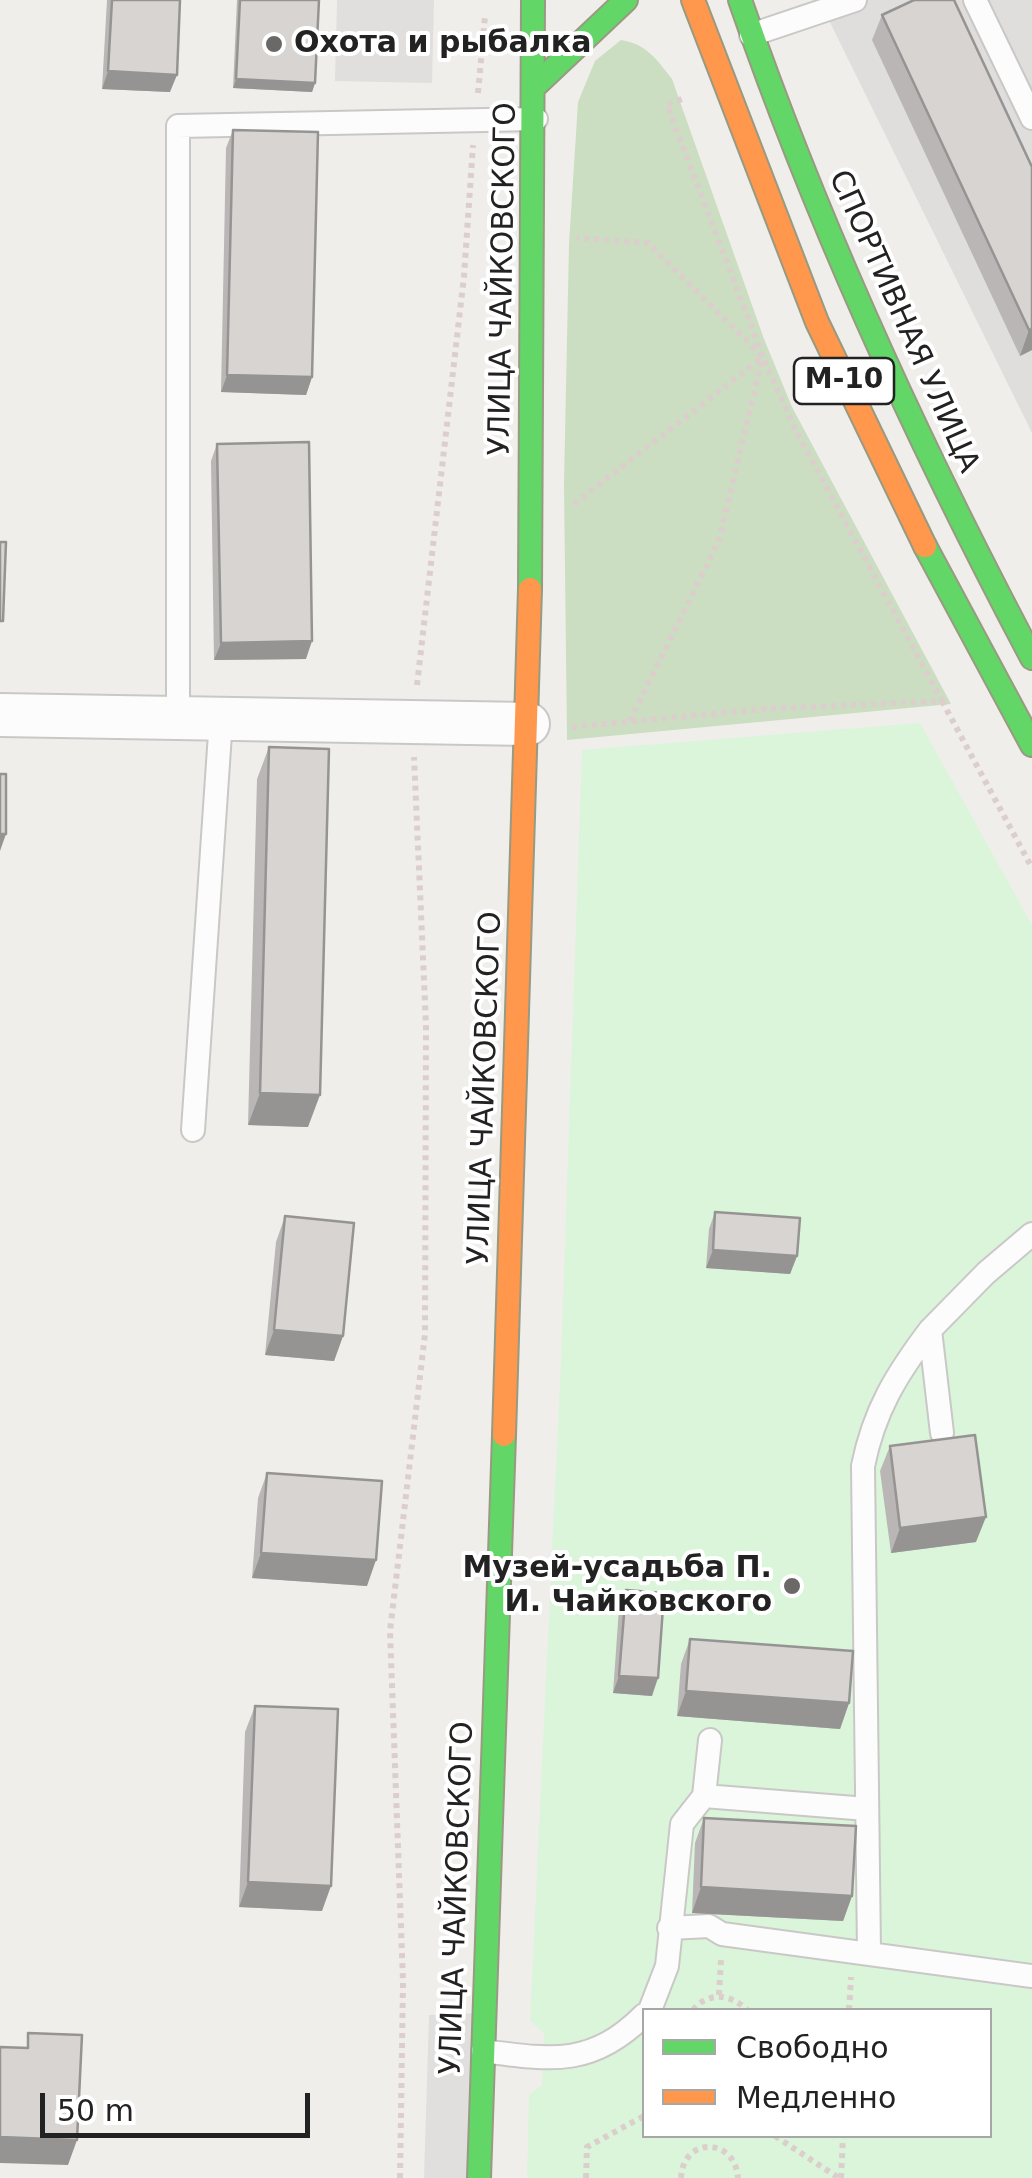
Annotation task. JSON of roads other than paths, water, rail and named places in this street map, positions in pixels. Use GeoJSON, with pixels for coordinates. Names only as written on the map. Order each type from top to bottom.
{"type":"FeatureCollection","features":[{"type":"Feature","properties":{"kind":"main road","name":"УЛИЦА ЧАЙКОВСКОГО"},"geometry":{"type":"LineString","coordinates":[[479,2178],[544,726],[534,0]]}},
{"type":"Feature","properties":{"kind":"main road"},"geometry":{"type":"LineString","coordinates":[[536,85],[626,0]]}},
{"type":"Feature","properties":{"kind":"main road","name":"М-10"},"geometry":{"type":"LineString","coordinates":[[693,0],[838,369],[932,560],[1032,745]]}},
{"type":"Feature","properties":{"kind":"main road","name":"СПОРТИВНАЯ УЛИЦА"},"geometry":{"type":"LineString","coordinates":[[740,0],[890,380],[1032,658]]}},
{"type":"Feature","properties":{"kind":"street"},"geometry":{"type":"LineString","coordinates":[[0,715],[544,726]]}},
{"type":"Feature","properties":{"kind":"lane"},"geometry":{"type":"LineString","coordinates":[[752,35],[854,0]]}},
{"type":"Feature","properties":{"kind":"lane"},"geometry":{"type":"LineString","coordinates":[[975,0],[1032,118]]}},
{"type":"Feature","properties":{"kind":"lane"},"geometry":{"type":"LineString","coordinates":[[178,718],[178,126],[536,119]]}},
{"type":"Feature","properties":{"kind":"lane"},"geometry":{"type":"LineString","coordinates":[[193,1130],[221,719]]}},
{"type":"Feature","properties":{"kind":"lane"},"geometry":{"type":"LineString","coordinates":[[869,1951],[863,1466],[872,1422],[890,1383],[930,1330],[986,1272],[1032,1234]]}},
{"type":"Feature","properties":{"kind":"lane"},"geometry":{"type":"LineString","coordinates":[[930,1330],[942,1433]]}},
{"type":"Feature","properties":{"kind":"lane"},"geometry":{"type":"LineString","coordinates":[[649,2008],[667,1966],[682,1824],[704,1796],[710,1740]]}},
{"type":"Feature","properties":{"kind":"lane"},"geometry":{"type":"LineString","coordinates":[[704,1796],[867,1810]]}},
{"type":"Feature","properties":{"kind":"lane"},"geometry":{"type":"LineString","coordinates":[[669,1928],[709,1926],[722,1934],[1032,1976]]}},
{"type":"Feature","properties":{"kind":"lane"},"geometry":{"type":"LineString","coordinates":[[483,2051],[588,2056],[625,2034],[642,2018]]}},
{"type":"Feature","properties":{"kind":"place","name":"Охота и рыбалка"},"geometry":{"type":"Point","coordinates":[274,44]}},
{"type":"Feature","properties":{"kind":"place","name":"Музей-усадьба П. И. Чайковского"},"geometry":{"type":"Point","coordinates":[792,1586]}}]}
